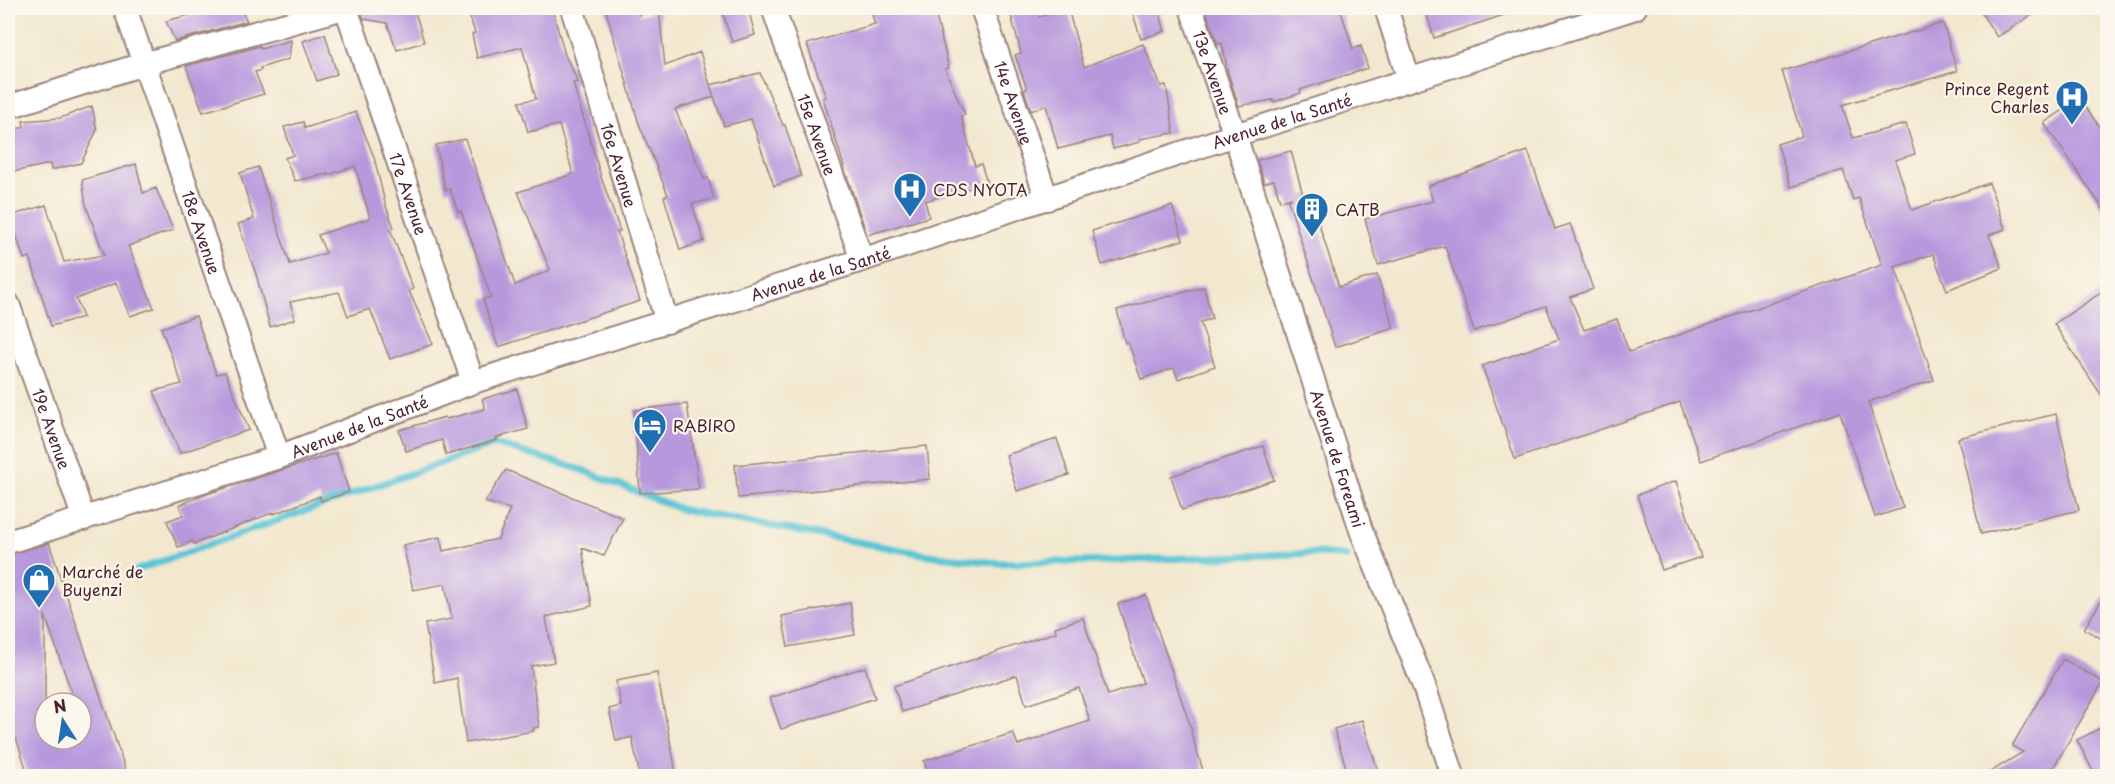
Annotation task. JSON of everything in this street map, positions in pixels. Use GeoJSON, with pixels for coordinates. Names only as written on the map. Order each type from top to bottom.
{"type":"FeatureCollection","features":[{"type":"Feature","properties":{"kind":"street","name":"18e Avenue"},"geometry":{"type":"LineString","coordinates":[[125,8],[279,457]]}},
{"type":"Feature","properties":{"kind":"street"},"geometry":{"type":"LineString","coordinates":[[8,107],[143,64],[345,8]]}},
{"type":"Feature","properties":{"kind":"street","name":"17e Avenue"},"geometry":{"type":"LineString","coordinates":[[345,8],[473,382]]}},
{"type":"Feature","properties":{"kind":"street","name":"16e Avenue"},"geometry":{"type":"LineString","coordinates":[[572,8],[667,322]]}},
{"type":"Feature","properties":{"kind":"street","name":"15e Avenue"},"geometry":{"type":"LineString","coordinates":[[773,8],[862,260]]}},
{"type":"Feature","properties":{"kind":"street","name":"14e Avenue"},"geometry":{"type":"LineString","coordinates":[[982,8],[1047,199]]}},
{"type":"Feature","properties":{"kind":"street","name":"13e Avenue"},"geometry":{"type":"LineString","coordinates":[[1191,8],[1235,135]]}},
{"type":"Feature","properties":{"kind":"street"},"geometry":{"type":"LineString","coordinates":[[1386,8],[1409,80]]}},
{"type":"Feature","properties":{"kind":"street","name":"Avenue de la Santé"},"geometry":{"type":"LineString","coordinates":[[8,542],[279,457],[473,382],[862,260],[1235,135],[1409,80],[1598,13],[1635,8]]}},
{"type":"Feature","properties":{"kind":"street","name":"Avenue de Foreami"},"geometry":{"type":"LineString","coordinates":[[1235,135],[1361,531],[1423,683],[1453,777]]}},
{"type":"Feature","properties":{"kind":"street","name":"19e Avenue"},"geometry":{"type":"LineString","coordinates":[[8,304],[84,519]]}},
{"type":"Feature","properties":{"kind":"building"},"geometry":{"type":"Polygon","coordinates":[[[216,8],[240,8],[247,21],[175,41],[166,21],[216,8]]]}},
{"type":"Feature","properties":{"kind":"building"},"geometry":{"type":"Polygon","coordinates":[[[360,8],[414,8],[424,42],[397,50],[387,23],[364,19],[360,8]]]}},
{"type":"Feature","properties":{"kind":"building"},"geometry":{"type":"Polygon","coordinates":[[[467,8],[552,8],[565,55],[578,82],[573,83],[640,301],[498,347],[483,299],[491,297],[461,211],[458,212],[450,189],[445,190],[436,145],[465,139],[515,285],[550,270],[518,192],[573,174],[559,125],[528,132],[519,102],[536,99],[522,47],[477,58],[472,34],[475,33],[467,8]]]}},
{"type":"Feature","properties":{"kind":"building"},"geometry":{"type":"Polygon","coordinates":[[[605,8],[637,8],[639,15],[659,10],[665,66],[700,52],[714,97],[675,109],[704,179],[708,178],[714,199],[692,204],[704,241],[680,250],[664,197],[668,195],[639,124],[605,8]]]}},
{"type":"Feature","properties":{"kind":"building"},"geometry":{"type":"Polygon","coordinates":[[[721,8],[748,8],[755,35],[732,42],[721,8]]]}},
{"type":"Feature","properties":{"kind":"building"},"geometry":{"type":"Polygon","coordinates":[[[870,8],[934,8],[949,68],[945,69],[965,115],[961,116],[975,166],[981,164],[987,183],[925,201],[929,217],[867,235],[823,98],[826,97],[807,44],[875,24],[870,8]]]}},
{"type":"Feature","properties":{"kind":"building"},"geometry":{"type":"Polygon","coordinates":[[[1009,8],[1037,8],[1039,17],[1068,9],[1084,67],[1143,44],[1161,86],[1166,85],[1174,133],[1139,139],[1140,142],[1113,149],[1110,136],[1058,149],[1046,105],[1031,111],[1024,90],[1027,89],[1015,55],[1021,53],[1009,8]]]}},
{"type":"Feature","properties":{"kind":"building"},"geometry":{"type":"Polygon","coordinates":[[[1131,8],[1158,8],[1165,31],[1141,39],[1131,8]]]}},
{"type":"Feature","properties":{"kind":"building"},"geometry":{"type":"Polygon","coordinates":[[[1205,8],[1340,8],[1353,49],[1361,46],[1368,68],[1300,90],[1301,93],[1273,102],[1273,100],[1239,106],[1228,73],[1222,43],[1218,44],[1205,8]]]}},
{"type":"Feature","properties":{"kind":"building"},"geometry":{"type":"Polygon","coordinates":[[[1425,8],[1515,8],[1516,11],[1434,38],[1425,8]]]}},
{"type":"Feature","properties":{"kind":"building"},"geometry":{"type":"Polygon","coordinates":[[[1978,8],[2043,8],[1997,37],[1978,8]]]}},
{"type":"Feature","properties":{"kind":"building"},"geometry":{"type":"Polygon","coordinates":[[[1943,23],[1957,71],[1842,105],[1853,138],[1906,124],[1915,154],[1895,160],[1912,210],[1989,183],[2005,229],[1989,235],[2002,268],[1947,290],[1933,254],[1895,267],[1934,380],[1868,402],[1903,508],[1875,517],[1840,412],[1701,461],[1680,402],[1515,459],[1482,366],[1559,339],[1546,306],[1474,331],[1445,246],[1378,265],[1365,219],[1433,201],[1428,186],[1528,151],[1555,229],[1570,224],[1593,289],[1570,297],[1584,330],[1617,319],[1629,352],[1882,265],[1859,198],[1853,200],[1843,170],[1791,187],[1777,144],[1802,136],[1782,71],[1943,23]]]}},
{"type":"Feature","properties":{"kind":"building"},"geometry":{"type":"Polygon","coordinates":[[[325,34],[337,74],[317,81],[303,41],[325,34]]]}},
{"type":"Feature","properties":{"kind":"building"},"geometry":{"type":"Polygon","coordinates":[[[291,40],[289,59],[260,68],[261,70],[255,72],[264,94],[203,112],[186,66],[291,40]]]}},
{"type":"Feature","properties":{"kind":"building"},"geometry":{"type":"Polygon","coordinates":[[[760,73],[783,125],[785,125],[801,176],[774,186],[751,119],[724,126],[710,85],[760,73]]]}},
{"type":"Feature","properties":{"kind":"building"},"geometry":{"type":"Polygon","coordinates":[[[2080,99],[2108,139],[2108,216],[2044,123],[2080,99]]]}},
{"type":"Feature","properties":{"kind":"building"},"geometry":{"type":"Polygon","coordinates":[[[92,106],[97,130],[81,163],[51,170],[50,164],[8,173],[8,131],[24,127],[23,121],[60,118],[92,106]]]}},
{"type":"Feature","properties":{"kind":"building"},"geometry":{"type":"Polygon","coordinates":[[[356,112],[374,157],[385,203],[394,228],[390,229],[413,289],[409,291],[433,344],[390,359],[370,309],[348,316],[339,292],[290,302],[295,319],[270,327],[256,274],[238,224],[254,219],[240,173],[258,167],[290,264],[326,253],[318,235],[370,218],[355,166],[328,175],[295,181],[285,158],[293,155],[284,127],[303,122],[305,128],[356,112]]]}},
{"type":"Feature","properties":{"kind":"building","name":"CATB"},"geometry":{"type":"Polygon","coordinates":[[[1291,151],[1303,195],[1309,193],[1339,287],[1377,275],[1394,328],[1335,347],[1288,200],[1292,198],[1280,201],[1274,180],[1264,183],[1257,160],[1291,151]]]}},
{"type":"Feature","properties":{"kind":"building"},"geometry":{"type":"Polygon","coordinates":[[[136,164],[143,193],[156,188],[173,230],[128,246],[154,308],[130,316],[116,283],[76,299],[83,317],[51,326],[30,257],[24,259],[10,216],[46,205],[64,262],[104,255],[86,205],[82,180],[136,164]]]}},
{"type":"Feature","properties":{"kind":"building"},"geometry":{"type":"Polygon","coordinates":[[[1172,206],[1183,240],[1102,265],[1092,231],[1172,206]]]}},
{"type":"Feature","properties":{"kind":"building"},"geometry":{"type":"Polygon","coordinates":[[[1204,287],[1212,319],[1200,322],[1215,366],[1178,379],[1174,368],[1141,379],[1128,342],[1125,343],[1117,310],[1204,287]]]}},
{"type":"Feature","properties":{"kind":"building"},"geometry":{"type":"Polygon","coordinates":[[[2108,288],[2108,405],[2054,324],[2108,288]]]}},
{"type":"Feature","properties":{"kind":"building"},"geometry":{"type":"Polygon","coordinates":[[[196,316],[216,374],[225,372],[249,430],[180,453],[154,391],[182,384],[161,328],[196,316]]]}},
{"type":"Feature","properties":{"kind":"building"},"geometry":{"type":"Polygon","coordinates":[[[517,389],[528,429],[446,455],[442,440],[406,451],[399,430],[485,409],[482,399],[517,389]]]}},
{"type":"Feature","properties":{"kind":"building"},"geometry":{"type":"Polygon","coordinates":[[[687,404],[699,489],[640,493],[634,410],[687,404]]]}},
{"type":"Feature","properties":{"kind":"building"},"geometry":{"type":"Polygon","coordinates":[[[2056,414],[2079,510],[1981,534],[1958,438],[2056,414]]]}},
{"type":"Feature","properties":{"kind":"building"},"geometry":{"type":"Polygon","coordinates":[[[1057,439],[1069,475],[1017,491],[1006,455],[1057,439]]]}},
{"type":"Feature","properties":{"kind":"building"},"geometry":{"type":"Polygon","coordinates":[[[927,446],[930,479],[738,498],[735,465],[927,446]]]}},
{"type":"Feature","properties":{"kind":"building"},"geometry":{"type":"Polygon","coordinates":[[[1263,446],[1274,480],[1182,510],[1171,476],[1263,446]]]}},
{"type":"Feature","properties":{"kind":"building"},"geometry":{"type":"Polygon","coordinates":[[[336,453],[349,492],[321,501],[320,496],[194,544],[193,541],[178,547],[167,521],[183,515],[179,505],[336,453]]]}},
{"type":"Feature","properties":{"kind":"building"},"geometry":{"type":"Polygon","coordinates":[[[506,470],[623,518],[604,556],[582,548],[592,606],[546,617],[554,662],[531,666],[539,727],[533,728],[534,731],[466,743],[457,678],[435,683],[425,624],[452,619],[445,584],[413,590],[403,545],[440,537],[443,551],[498,539],[510,509],[485,502],[506,470]]]}},
{"type":"Feature","properties":{"kind":"building"},"geometry":{"type":"Polygon","coordinates":[[[1676,481],[1701,557],[1662,570],[1637,495],[1676,481]]]}},
{"type":"Feature","properties":{"kind":"building","name":"Marché de Buyenzi"},"geometry":{"type":"Polygon","coordinates":[[[49,543],[128,777],[29,777],[8,714],[8,555],[49,543]],[[45,615],[45,691],[33,691],[33,751],[93,751],[93,691],[71,691],[45,615]]]}},
{"type":"Feature","properties":{"kind":"building"},"geometry":{"type":"Polygon","coordinates":[[[2108,589],[2108,642],[2084,629],[2108,589]]]}},
{"type":"Feature","properties":{"kind":"building"},"geometry":{"type":"Polygon","coordinates":[[[1146,595],[1192,731],[1205,777],[929,777],[924,761],[1013,733],[1018,745],[1090,721],[1079,688],[1026,705],[1017,675],[902,712],[894,686],[1056,632],[1055,627],[1083,618],[1108,695],[1143,683],[1118,604],[1146,595]]]}},
{"type":"Feature","properties":{"kind":"building"},"geometry":{"type":"Polygon","coordinates":[[[850,603],[855,635],[788,647],[782,616],[850,603]]]}},
{"type":"Feature","properties":{"kind":"building"},"geometry":{"type":"Polygon","coordinates":[[[2063,659],[2103,682],[2048,777],[1982,777],[2023,752],[2012,746],[2063,659]]]}},
{"type":"Feature","properties":{"kind":"building"},"geometry":{"type":"Polygon","coordinates":[[[865,667],[875,698],[781,729],[770,698],[865,667]]]}},
{"type":"Feature","properties":{"kind":"building"},"geometry":{"type":"Polygon","coordinates":[[[657,673],[676,772],[640,777],[632,737],[616,741],[609,709],[621,706],[616,681],[657,673]]]}},
{"type":"Feature","properties":{"kind":"building"},"geometry":{"type":"Polygon","coordinates":[[[1362,720],[1380,777],[1349,777],[1334,729],[1362,720]]]}},
{"type":"Feature","properties":{"kind":"building"},"geometry":{"type":"Polygon","coordinates":[[[2108,724],[2108,777],[2096,777],[2077,740],[2108,724]]]}},
{"type":"Feature","properties":{"kind":"waterway"},"geometry":{"type":"LineString","coordinates":[[137,570],[495,444],[582,470],[683,510],[929,555],[998,563],[1322,553],[1347,557]]}},
{"type":"Feature","properties":{"kind":"place","name":"Prince Regent Charles"},"geometry":{"type":"Point","coordinates":[2072,126]}},
{"type":"Feature","properties":{"kind":"place","name":"CDS NYOTA"},"geometry":{"type":"Point","coordinates":[910,218]}},
{"type":"Feature","properties":{"kind":"place","name":"CATB"},"geometry":{"type":"Point","coordinates":[1312,238]}},
{"type":"Feature","properties":{"kind":"place","name":"RABIRO"},"geometry":{"type":"Point","coordinates":[650,454]}},
{"type":"Feature","properties":{"kind":"place","name":"Marché de Buyenzi"},"geometry":{"type":"Point","coordinates":[39,609]}}]}
